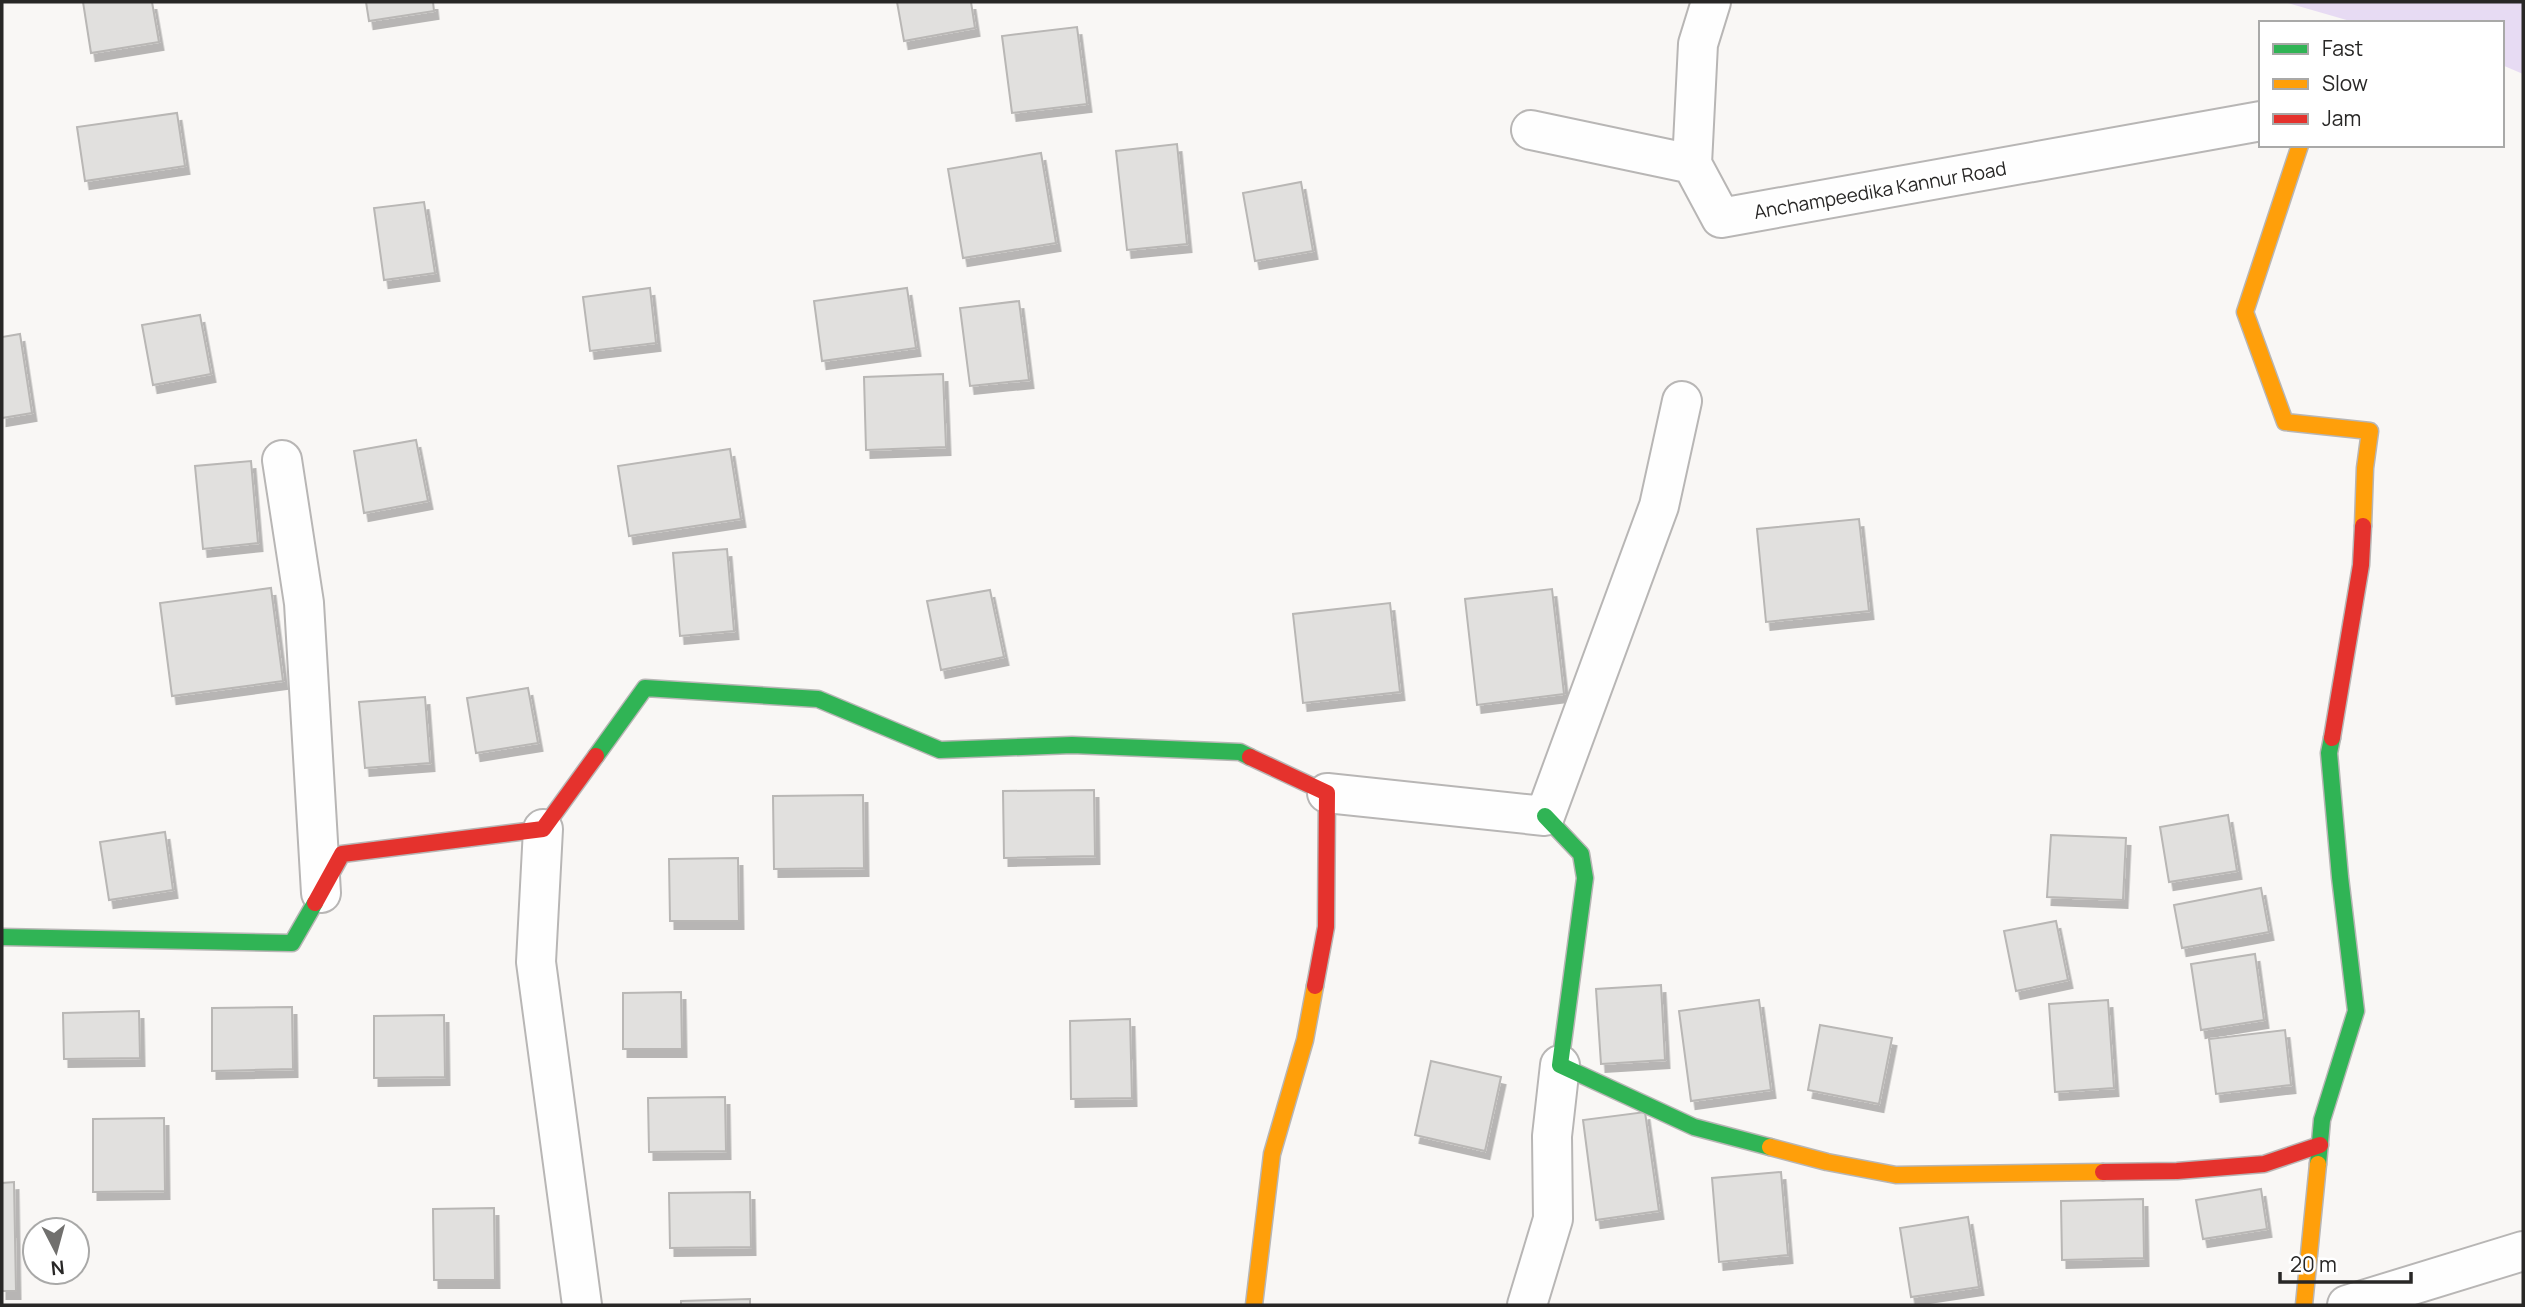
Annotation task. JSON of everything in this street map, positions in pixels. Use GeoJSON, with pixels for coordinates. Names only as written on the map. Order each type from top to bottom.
{"type":"FeatureCollection","features":[{"type":"Feature","properties":{"kind":"street"},"geometry":{"type":"LineString","coordinates":[[1531,130],[1692,164],[1698,44],[1711,2]]}},
{"type":"Feature","properties":{"kind":"street","name":"Anchampeedika Kannur Road"},"geometry":{"type":"LineString","coordinates":[[1692,164],[1721,218],[2259,121]]}},
{"type":"Feature","properties":{"kind":"street"},"geometry":{"type":"LineString","coordinates":[[2299,147],[2245,312],[2286,422],[2370,431],[2365,468],[2361,565],[2329,753],[2356,1011],[2322,1120],[2304,1305]]}},
{"type":"Feature","properties":{"kind":"street"},"geometry":{"type":"LineString","coordinates":[[1545,816],[1659,506],[1682,401]]}},
{"type":"Feature","properties":{"kind":"street"},"geometry":{"type":"LineString","coordinates":[[282,460],[304,603],[321,893]]}},
{"type":"Feature","properties":{"kind":"street"},"geometry":{"type":"LineString","coordinates":[[582,1305],[536,962],[543,829],[645,688],[818,699],[940,750],[1072,745],[1240,752],[1327,793],[1545,816],[1581,854],[1585,878],[1552,1136],[1553,1219],[1527,1305]]}},
{"type":"Feature","properties":{"kind":"street"},"geometry":{"type":"LineString","coordinates":[[1254,1305],[1272,1154],[1305,1040],[1326,927],[1327,793]]}},
{"type":"Feature","properties":{"kind":"street"},"geometry":{"type":"LineString","coordinates":[[2,937],[292,943],[342,854],[543,829]]}},
{"type":"Feature","properties":{"kind":"street"},"geometry":{"type":"LineString","coordinates":[[1560,1065],[1694,1127],[1827,1162],[1896,1175],[2177,1171],[2264,1164],[2320,1144]]}},
{"type":"Feature","properties":{"kind":"street"},"geometry":{"type":"LineString","coordinates":[[2347,1305],[2523,1251]]}},
{"type":"Feature","properties":{"kind":"shaded area"},"geometry":{"type":"Polygon","coordinates":[[[2284,2],[2523,2],[2523,74],[2504,66],[2504,21],[2350,21],[2284,2]]]}},
{"type":"Feature","properties":{"kind":"building"},"geometry":{"type":"Polygon","coordinates":[[[83,2],[152,2],[159,42],[91,53],[83,2]]]}},
{"type":"Feature","properties":{"kind":"building"},"geometry":{"type":"Polygon","coordinates":[[[366,2],[433,2],[434,11],[369,21],[366,2]]]}},
{"type":"Feature","properties":{"kind":"building"},"geometry":{"type":"Polygon","coordinates":[[[897,2],[971,2],[975,28],[904,41],[897,2]]]}},
{"type":"Feature","properties":{"kind":"building"},"geometry":{"type":"Polygon","coordinates":[[[1077,27],[1087,104],[1012,113],[1002,36],[1077,27]]]}},
{"type":"Feature","properties":{"kind":"building"},"geometry":{"type":"Polygon","coordinates":[[[177,113],[185,166],[85,181],[77,127],[177,113]]]}},
{"type":"Feature","properties":{"kind":"building"},"geometry":{"type":"Polygon","coordinates":[[[1177,144],[1187,244],[1127,250],[1116,151],[1177,144]]]}},
{"type":"Feature","properties":{"kind":"building"},"geometry":{"type":"Polygon","coordinates":[[[1041,153],[1056,243],[963,258],[948,169],[1041,153]]]}},
{"type":"Feature","properties":{"kind":"building"},"geometry":{"type":"Polygon","coordinates":[[[1301,182],[1313,251],[1255,261],[1243,193],[1301,182]]]}},
{"type":"Feature","properties":{"kind":"building"},"geometry":{"type":"Polygon","coordinates":[[[424,202],[435,273],[384,280],[374,208],[424,202]]]}},
{"type":"Feature","properties":{"kind":"building"},"geometry":{"type":"Polygon","coordinates":[[[650,288],[656,343],[590,351],[583,297],[650,288]]]}},
{"type":"Feature","properties":{"kind":"building"},"geometry":{"type":"Polygon","coordinates":[[[907,288],[916,348],[822,361],[814,301],[907,288]]]}},
{"type":"Feature","properties":{"kind":"building"},"geometry":{"type":"Polygon","coordinates":[[[1019,301],[1029,380],[970,386],[960,308],[1019,301]]]}},
{"type":"Feature","properties":{"kind":"building"},"geometry":{"type":"Polygon","coordinates":[[[200,315],[211,374],[153,385],[142,325],[200,315]]]}},
{"type":"Feature","properties":{"kind":"building"},"geometry":{"type":"Polygon","coordinates":[[[20,334],[32,413],[2,418],[2,337],[20,334]]]}},
{"type":"Feature","properties":{"kind":"building"},"geometry":{"type":"Polygon","coordinates":[[[943,374],[946,447],[866,450],[864,377],[943,374]]]}},
{"type":"Feature","properties":{"kind":"building"},"geometry":{"type":"Polygon","coordinates":[[[416,440],[428,501],[364,513],[354,451],[416,440]]]}},
{"type":"Feature","properties":{"kind":"building"},"geometry":{"type":"Polygon","coordinates":[[[730,449],[741,519],[629,536],[618,466],[730,449]]]}},
{"type":"Feature","properties":{"kind":"building"},"geometry":{"type":"Polygon","coordinates":[[[251,461],[258,543],[203,549],[195,466],[251,461]]]}},
{"type":"Feature","properties":{"kind":"building"},"geometry":{"type":"Polygon","coordinates":[[[1859,519],[1869,611],[1766,622],[1757,529],[1859,519]]]}},
{"type":"Feature","properties":{"kind":"building"},"geometry":{"type":"Polygon","coordinates":[[[727,549],[734,631],[680,636],[673,553],[727,549]]]}},
{"type":"Feature","properties":{"kind":"building"},"geometry":{"type":"Polygon","coordinates":[[[271,588],[283,681],[172,696],[160,603],[271,588]]]}},
{"type":"Feature","properties":{"kind":"building"},"geometry":{"type":"Polygon","coordinates":[[[1552,589],[1564,694],[1477,705],[1465,599],[1552,589]]]}},
{"type":"Feature","properties":{"kind":"building"},"geometry":{"type":"Polygon","coordinates":[[[990,590],[1004,657],[941,670],[927,601],[990,590]]]}},
{"type":"Feature","properties":{"kind":"building"},"geometry":{"type":"Polygon","coordinates":[[[1390,603],[1400,692],[1303,703],[1293,614],[1390,603]]]}},
{"type":"Feature","properties":{"kind":"building"},"geometry":{"type":"Polygon","coordinates":[[[528,688],[538,743],[476,753],[467,698],[528,688]]]}},
{"type":"Feature","properties":{"kind":"building"},"geometry":{"type":"Polygon","coordinates":[[[425,697],[430,763],[365,768],[359,702],[425,697]]]}},
{"type":"Feature","properties":{"kind":"building"},"geometry":{"type":"Polygon","coordinates":[[[1094,790],[1095,856],[1004,858],[1003,791],[1094,790]]]}},
{"type":"Feature","properties":{"kind":"building"},"geometry":{"type":"Polygon","coordinates":[[[863,795],[864,868],[774,869],[773,796],[863,795]]]}},
{"type":"Feature","properties":{"kind":"building"},"geometry":{"type":"Polygon","coordinates":[[[2228,815],[2237,871],[2169,882],[2160,827],[2228,815]]]}},
{"type":"Feature","properties":{"kind":"building"},"geometry":{"type":"Polygon","coordinates":[[[165,832],[173,890],[109,900],[100,842],[165,832]]]}},
{"type":"Feature","properties":{"kind":"building"},"geometry":{"type":"Polygon","coordinates":[[[2051,835],[2126,838],[2123,900],[2047,897],[2051,835]]]}},
{"type":"Feature","properties":{"kind":"building"},"geometry":{"type":"Polygon","coordinates":[[[738,858],[739,921],[670,921],[669,859],[738,858]]]}},
{"type":"Feature","properties":{"kind":"building"},"geometry":{"type":"Polygon","coordinates":[[[2261,888],[2269,932],[2182,948],[2174,905],[2261,888]]]}},
{"type":"Feature","properties":{"kind":"building"},"geometry":{"type":"Polygon","coordinates":[[[2056,921],[2068,980],[2016,991],[2004,931],[2056,921]]]}},
{"type":"Feature","properties":{"kind":"building"},"geometry":{"type":"Polygon","coordinates":[[[2255,954],[2264,1020],[2201,1030],[2191,964],[2255,954]]]}},
{"type":"Feature","properties":{"kind":"building"},"geometry":{"type":"Polygon","coordinates":[[[1661,985],[1665,1060],[1601,1064],[1596,989],[1661,985]]]}},
{"type":"Feature","properties":{"kind":"building"},"geometry":{"type":"Polygon","coordinates":[[[681,992],[682,1049],[623,1049],[623,993],[681,992]]]}},
{"type":"Feature","properties":{"kind":"building"},"geometry":{"type":"Polygon","coordinates":[[[1759,1000],[1771,1090],[1691,1101],[1679,1011],[1759,1000]]]}},
{"type":"Feature","properties":{"kind":"building"},"geometry":{"type":"Polygon","coordinates":[[[2108,1000],[2114,1088],[2055,1092],[2049,1004],[2108,1000]]]}},
{"type":"Feature","properties":{"kind":"building"},"geometry":{"type":"Polygon","coordinates":[[[292,1007],[293,1069],[212,1071],[212,1008],[292,1007]]]}},
{"type":"Feature","properties":{"kind":"building"},"geometry":{"type":"Polygon","coordinates":[[[139,1011],[140,1058],[64,1059],[63,1013],[139,1011]]]}},
{"type":"Feature","properties":{"kind":"building"},"geometry":{"type":"Polygon","coordinates":[[[444,1015],[445,1077],[374,1078],[374,1016],[444,1015]]]}},
{"type":"Feature","properties":{"kind":"building"},"geometry":{"type":"Polygon","coordinates":[[[1130,1019],[1132,1098],[1071,1099],[1070,1021],[1130,1019]]]}},
{"type":"Feature","properties":{"kind":"building"},"geometry":{"type":"Polygon","coordinates":[[[1820,1025],[1892,1038],[1879,1104],[1808,1090],[1820,1025]]]}},
{"type":"Feature","properties":{"kind":"building"},"geometry":{"type":"Polygon","coordinates":[[[2285,1030],[2291,1085],[2216,1094],[2209,1039],[2285,1030]]]}},
{"type":"Feature","properties":{"kind":"building"},"geometry":{"type":"Polygon","coordinates":[[[1431,1061],[1501,1077],[1485,1151],[1415,1135],[1431,1061]]]}},
{"type":"Feature","properties":{"kind":"building"},"geometry":{"type":"Polygon","coordinates":[[[725,1097],[726,1151],[649,1152],[648,1098],[725,1097]]]}},
{"type":"Feature","properties":{"kind":"building"},"geometry":{"type":"Polygon","coordinates":[[[1645,1112],[1659,1211],[1596,1220],[1583,1120],[1645,1112]]]}},
{"type":"Feature","properties":{"kind":"building"},"geometry":{"type":"Polygon","coordinates":[[[164,1118],[165,1191],[93,1192],[93,1119],[164,1118]]]}},
{"type":"Feature","properties":{"kind":"building"},"geometry":{"type":"Polygon","coordinates":[[[1781,1172],[1788,1255],[1719,1262],[1712,1178],[1781,1172]]]}},
{"type":"Feature","properties":{"kind":"building"},"geometry":{"type":"Polygon","coordinates":[[[14,1182],[16,1291],[2,1291],[2,1183],[14,1182]]]}},
{"type":"Feature","properties":{"kind":"building"},"geometry":{"type":"Polygon","coordinates":[[[2261,1189],[2267,1229],[2203,1239],[2196,1200],[2261,1189]]]}},
{"type":"Feature","properties":{"kind":"building"},"geometry":{"type":"Polygon","coordinates":[[[750,1192],[751,1247],[670,1248],[669,1193],[750,1192]]]}},
{"type":"Feature","properties":{"kind":"building"},"geometry":{"type":"Polygon","coordinates":[[[2143,1199],[2144,1258],[2062,1260],[2061,1201],[2143,1199]]]}},
{"type":"Feature","properties":{"kind":"building"},"geometry":{"type":"Polygon","coordinates":[[[494,1208],[495,1280],[434,1280],[433,1209],[494,1208]]]}},
{"type":"Feature","properties":{"kind":"building"},"geometry":{"type":"Polygon","coordinates":[[[1968,1217],[1979,1287],[1911,1297],[1900,1228],[1968,1217]]]}},
{"type":"Feature","properties":{"kind":"building"},"geometry":{"type":"Polygon","coordinates":[[[750,1299],[750,1305],[681,1305],[681,1301],[750,1299]]]}},
{"type":"Feature","properties":{"kind":"traffic: fast"},"geometry":{"type":"LineString","coordinates":[[596,756],[645,688],[818,699],[940,750],[1072,745],[1240,752],[1250,757]]}},
{"type":"Feature","properties":{"kind":"traffic: fast"},"geometry":{"type":"LineString","coordinates":[[2318,1164],[2322,1120],[2356,1011],[2329,753],[2332,738]]}},
{"type":"Feature","properties":{"kind":"traffic: fast"},"geometry":{"type":"LineString","coordinates":[[1545,816],[1581,854],[1585,878],[1560,1065],[1694,1127],[1770,1147]]}},
{"type":"Feature","properties":{"kind":"traffic: fast"},"geometry":{"type":"LineString","coordinates":[[2,937],[292,943],[315,903]]}},
{"type":"Feature","properties":{"kind":"traffic: slow"},"geometry":{"type":"LineString","coordinates":[[2299,147],[2245,312],[2285,422],[2370,431],[2365,468],[2363,526]]}},
{"type":"Feature","properties":{"kind":"traffic: slow"},"geometry":{"type":"LineString","coordinates":[[1254,1305],[1272,1154],[1305,1040],[1315,986]]}},
{"type":"Feature","properties":{"kind":"traffic: slow"},"geometry":{"type":"LineString","coordinates":[[1770,1147],[1827,1162],[1896,1175],[2103,1172]]}},
{"type":"Feature","properties":{"kind":"traffic: slow"},"geometry":{"type":"LineString","coordinates":[[2304,1305],[2318,1164]]}},
{"type":"Feature","properties":{"kind":"traffic: jam"},"geometry":{"type":"LineString","coordinates":[[2332,738],[2361,565],[2363,526]]}},
{"type":"Feature","properties":{"kind":"traffic: jam"},"geometry":{"type":"LineString","coordinates":[[315,903],[342,854],[543,829],[596,756]]}},
{"type":"Feature","properties":{"kind":"traffic: jam"},"geometry":{"type":"LineString","coordinates":[[1250,757],[1327,793],[1326,927],[1315,986]]}},
{"type":"Feature","properties":{"kind":"traffic: jam"},"geometry":{"type":"LineString","coordinates":[[2103,1172],[2177,1171],[2264,1164],[2320,1145]]}}]}
